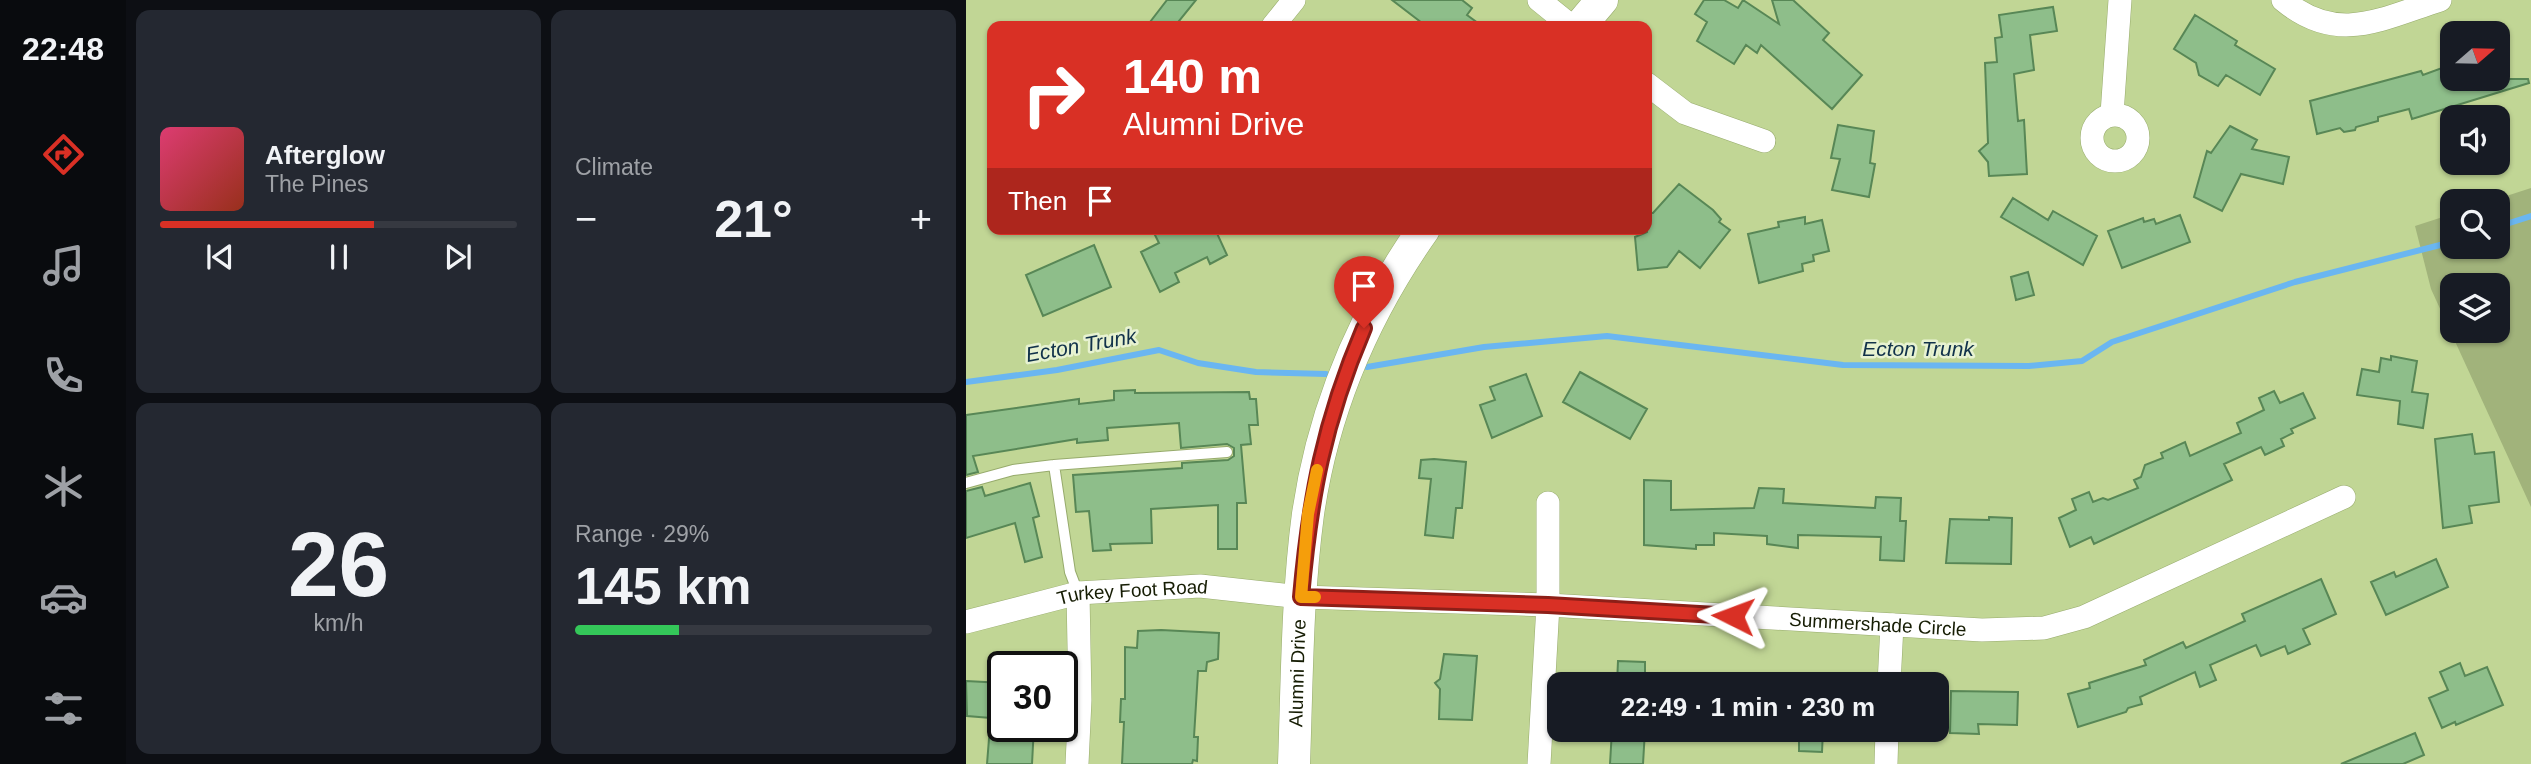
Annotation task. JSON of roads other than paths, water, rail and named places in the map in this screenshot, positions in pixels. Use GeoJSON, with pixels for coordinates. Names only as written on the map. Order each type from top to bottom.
{"type":"FeatureCollection","features":[{"type":"Feature","properties":{"kind":"main road"},"geometry":{"type":"LineString","coordinates":[[1584,21],[1602,0]]}},
{"type":"Feature","properties":{"kind":"main road","name":"Alumni Drive"},"geometry":{"type":"LineString","coordinates":[[1294,764],[1301,597],[1308,514],[1329,423],[1364,328],[1389,281],[1420,235]]}},
{"type":"Feature","properties":{"kind":"street"},"geometry":{"type":"LineString","coordinates":[[1277,21],[1294,0]]}},
{"type":"Feature","properties":{"kind":"street"},"geometry":{"type":"LineString","coordinates":[[1539,0],[1566,21]]}},
{"type":"Feature","properties":{"kind":"street"},"geometry":{"type":"LineString","coordinates":[[2112,114],[2120,0]]}},
{"type":"Feature","properties":{"kind":"street"},"geometry":{"type":"LineString","coordinates":[[2283,0],[2306,18],[2320,23],[2349,26],[2375,21],[2440,0]]}},
{"type":"Feature","properties":{"kind":"street"},"geometry":{"type":"LineString","coordinates":[[1652,88],[1685,113],[1764,141]]}},
{"type":"Feature","properties":{"kind":"street","name":"Summershade Circle"},"geometry":{"type":"LineString","coordinates":[[1301,597],[1548,605],[2015,630],[2059,625],[2084,617],[2344,496]]}},
{"type":"Feature","properties":{"kind":"street"},"geometry":{"type":"LineString","coordinates":[[1539,764],[1548,605],[1548,503]]}},
{"type":"Feature","properties":{"kind":"street","name":"Turkey Foot Road"},"geometry":{"type":"LineString","coordinates":[[966,622],[1078,593],[1200,586],[1248,589],[1301,597]]}},
{"type":"Feature","properties":{"kind":"street"},"geometry":{"type":"LineString","coordinates":[[1077,764],[1080,700],[1078,593]]}},
{"type":"Feature","properties":{"kind":"street"},"geometry":{"type":"LineString","coordinates":[[1890,672],[1892,625]]}},
{"type":"Feature","properties":{"kind":"street"},"geometry":{"type":"LineString","coordinates":[[1886,764],[1887,742]]}},
{"type":"Feature","properties":{"kind":"lane"},"geometry":{"type":"LineString","coordinates":[[966,483],[1013,470],[1054,465],[1227,452]]}},
{"type":"Feature","properties":{"kind":"lane"},"geometry":{"type":"LineString","coordinates":[[1054,465],[1070,572],[1078,593]]}},
{"type":"Feature","properties":{"kind":"waterway","name":"Ecton Trunk"},"geometry":{"type":"LineString","coordinates":[[2510,223],[2531,216]]}},
{"type":"Feature","properties":{"kind":"waterway","name":"Ecton Trunk"},"geometry":{"type":"LineString","coordinates":[[1367,367],[1484,347],[1607,336],[1843,365],[2029,366],[2082,361],[2112,342],[2295,282],[2440,245]]}},
{"type":"Feature","properties":{"kind":"waterway","name":"Ecton Trunk"},"geometry":{"type":"LineString","coordinates":[[966,382],[1057,370],[1159,350],[1198,363],[1256,372],[1326,374]]}}]}
